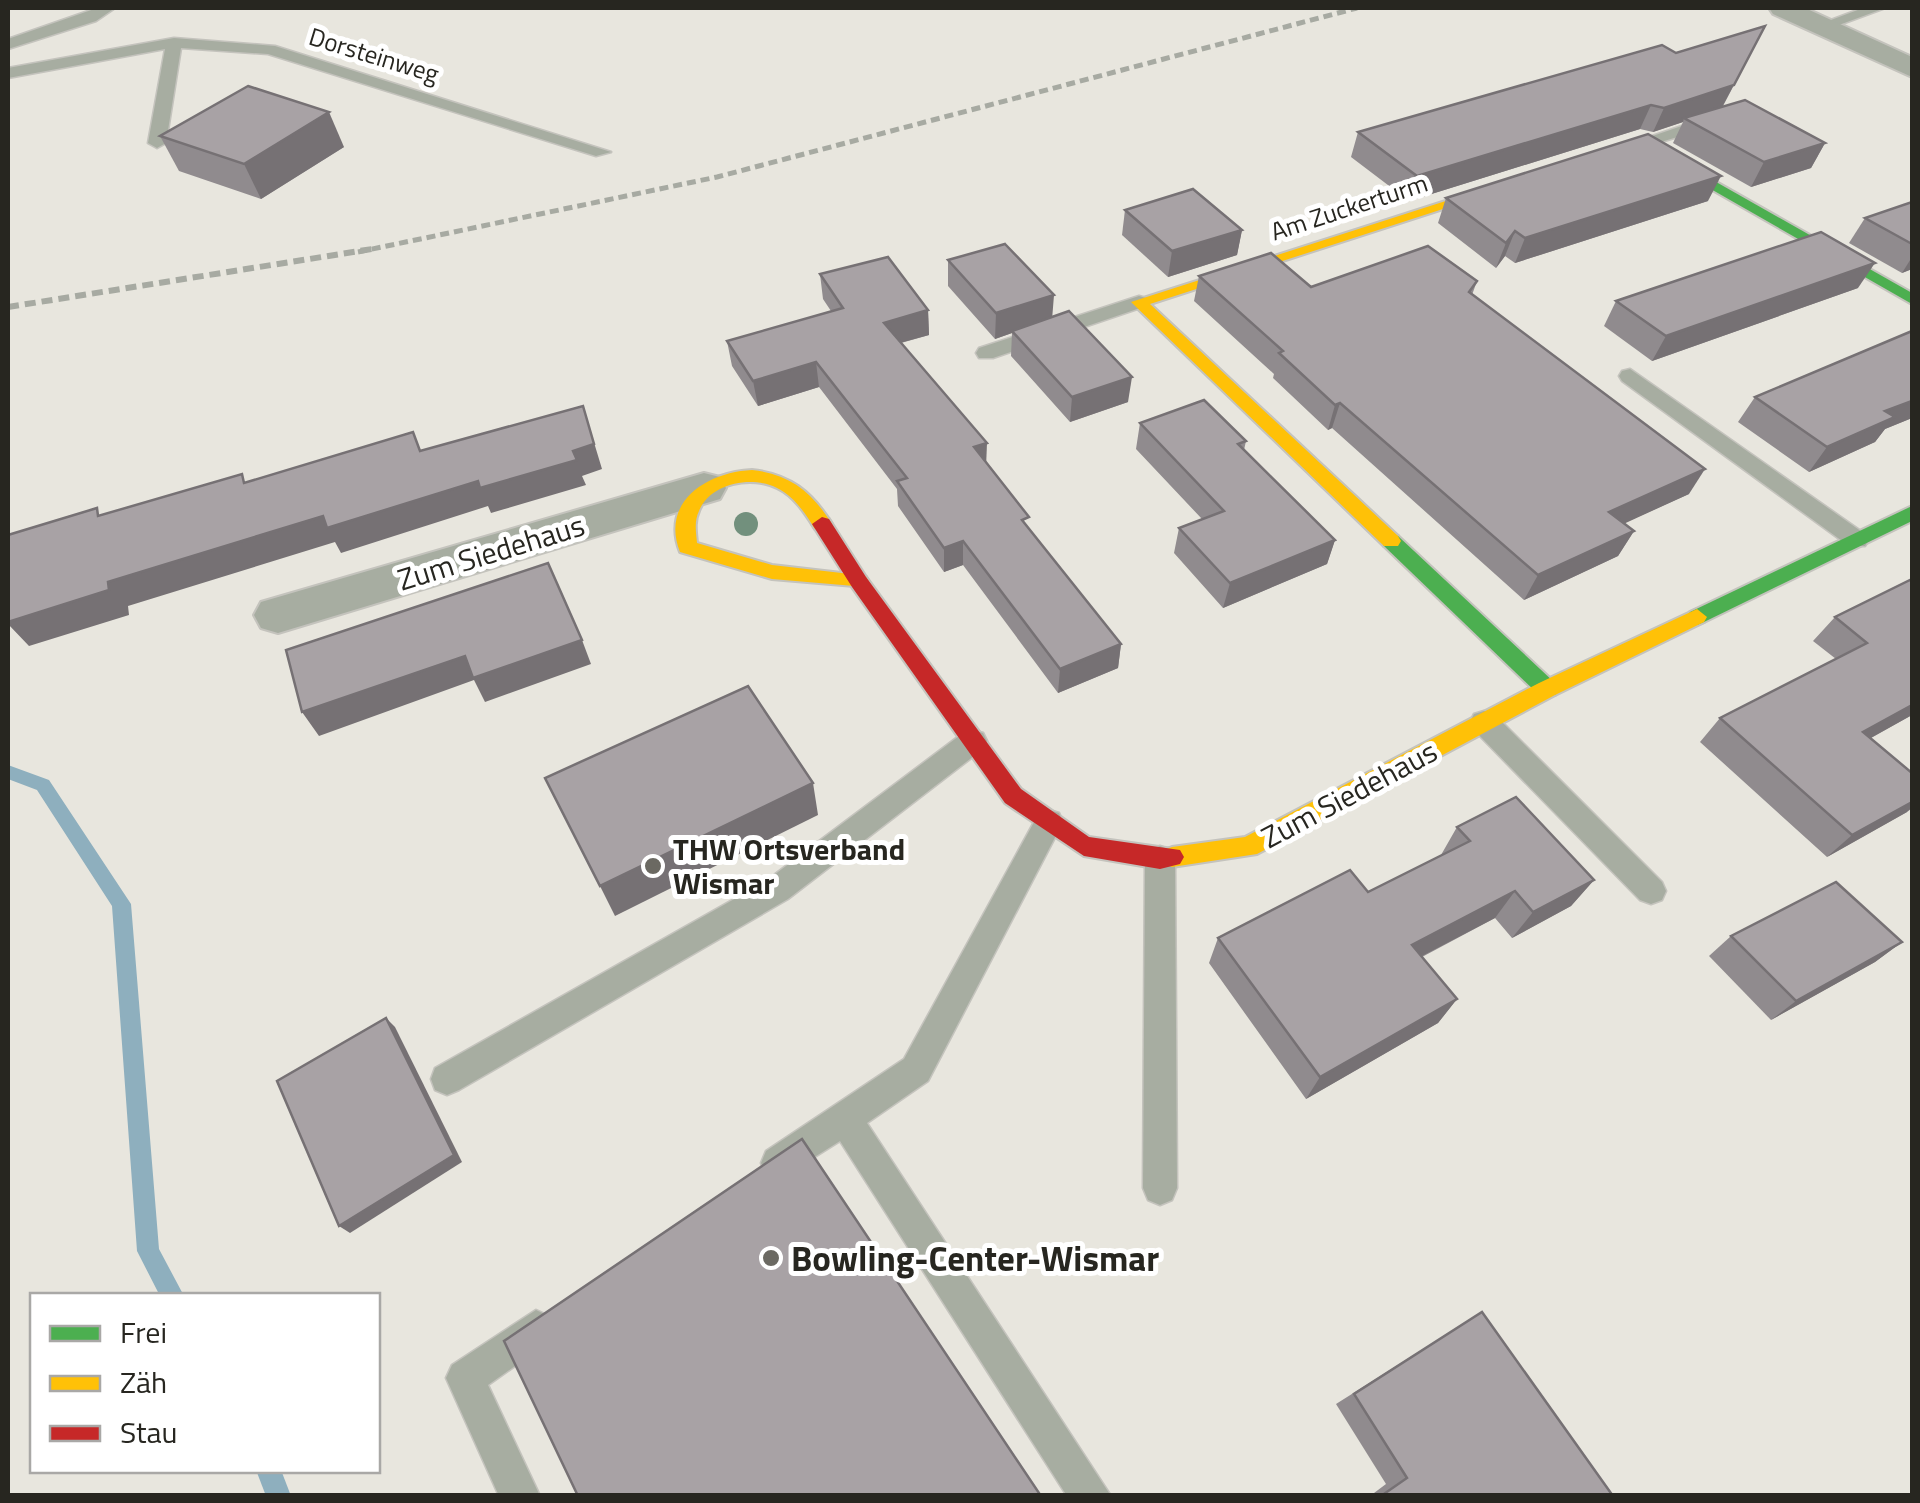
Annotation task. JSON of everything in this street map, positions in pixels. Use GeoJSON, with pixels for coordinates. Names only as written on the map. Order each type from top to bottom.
{"type":"FeatureCollection","features":[{"type":"Feature","properties":{"kind":"street"},"geometry":{"type":"LineString","coordinates":[[1782,8],[1912,68]]}},
{"type":"Feature","properties":{"kind":"street"},"geometry":{"type":"LineString","coordinates":[[1631,146],[1912,300]]}},
{"type":"Feature","properties":{"kind":"street","name":"Am Zuckerturm"},"geometry":{"type":"LineString","coordinates":[[1138,302],[1529,178]]}},
{"type":"Feature","properties":{"kind":"street"},"geometry":{"type":"LineString","coordinates":[[1138,302],[1547,688]]}},
{"type":"Feature","properties":{"kind":"street","name":"Zum Siedehaus"},"geometry":{"type":"LineString","coordinates":[[278,615],[742,474],[780,481],[810,505],[859,582],[1012,796],[1084,846],[1160,860],[1249,847],[1547,688],[1912,513]]}},
{"type":"Feature","properties":{"kind":"street"},"geometry":{"type":"LineString","coordinates":[[704,488],[687,514],[687,547],[735,567],[859,582]]}},
{"type":"Feature","properties":{"kind":"lane"},"geometry":{"type":"LineString","coordinates":[[8,44],[91,18],[107,8]]}},
{"type":"Feature","properties":{"kind":"lane"},"geometry":{"type":"LineString","coordinates":[[1823,26],[1877,8]]}},
{"type":"Feature","properties":{"kind":"lane"},"geometry":{"type":"LineString","coordinates":[[157,143],[174,43]]}},
{"type":"Feature","properties":{"kind":"lane","name":"Dorsteinweg"},"geometry":{"type":"LineString","coordinates":[[8,73],[174,43],[269,49],[602,152]]}},
{"type":"Feature","properties":{"kind":"lane"},"geometry":{"type":"LineString","coordinates":[[1631,146],[1736,113]]}},
{"type":"Feature","properties":{"kind":"lane"},"geometry":{"type":"LineString","coordinates":[[986,353],[1138,302]]}},
{"type":"Feature","properties":{"kind":"lane"},"geometry":{"type":"LineString","coordinates":[[1630,376],[1857,540]]}},
{"type":"Feature","properties":{"kind":"lane"},"geometry":{"type":"LineString","coordinates":[[1484,722],[1651,891]]}},
{"type":"Feature","properties":{"kind":"lane"},"geometry":{"type":"LineString","coordinates":[[448,1080],[777,890],[973,741]]}},
{"type":"Feature","properties":{"kind":"lane"},"geometry":{"type":"LineString","coordinates":[[749,1182],[916,1070],[1049,822]]}},
{"type":"Feature","properties":{"kind":"lane"},"geometry":{"type":"LineString","coordinates":[[1160,860],[1160,1188]]}},
{"type":"Feature","properties":{"kind":"lane"},"geometry":{"type":"LineString","coordinates":[[844,1118],[1091,1496]]}},
{"type":"Feature","properties":{"kind":"lane"},"geometry":{"type":"LineString","coordinates":[[520,1496],[465,1378],[560,1313]]}},
{"type":"Feature","properties":{"kind":"building"},"geometry":{"type":"Polygon","coordinates":[[[1765,26],[1734,85],[1664,108],[1651,105],[1417,176],[1358,132],[1662,45],[1676,53],[1765,26]]]}},
{"type":"Feature","properties":{"kind":"building"},"geometry":{"type":"Polygon","coordinates":[[[248,86],[329,112],[244,164],[160,136],[248,86]]]}},
{"type":"Feature","properties":{"kind":"building"},"geometry":{"type":"Polygon","coordinates":[[[1745,100],[1825,143],[1764,162],[1684,118],[1745,100]]]}},
{"type":"Feature","properties":{"kind":"building"},"geometry":{"type":"Polygon","coordinates":[[[1648,134],[1721,176],[1525,238],[1515,231],[1506,243],[1446,198],[1648,134]]]}},
{"type":"Feature","properties":{"kind":"building"},"geometry":{"type":"Polygon","coordinates":[[[1193,189],[1242,230],[1172,251],[1125,210],[1193,189]]]}},
{"type":"Feature","properties":{"kind":"building"},"geometry":{"type":"Polygon","coordinates":[[[1912,202],[1912,244],[1865,218],[1912,202]]]}},
{"type":"Feature","properties":{"kind":"building"},"geometry":{"type":"Polygon","coordinates":[[[1821,232],[1875,263],[1666,336],[1616,301],[1821,232]]]}},
{"type":"Feature","properties":{"kind":"building"},"geometry":{"type":"Polygon","coordinates":[[[1005,244],[1054,295],[996,313],[948,260],[1005,244]]]}},
{"type":"Feature","properties":{"kind":"building"},"geometry":{"type":"Polygon","coordinates":[[[1428,246],[1477,281],[1469,292],[1705,469],[1609,512],[1634,531],[1538,575],[1340,403],[1335,405],[1279,353],[1283,351],[1199,276],[1271,253],[1311,287],[1428,246]]]}},
{"type":"Feature","properties":{"kind":"building"},"geometry":{"type":"Polygon","coordinates":[[[888,257],[928,310],[884,323],[987,443],[974,447],[1029,517],[1022,520],[1121,644],[1060,669],[963,541],[944,548],[897,481],[907,478],[816,362],[753,381],[727,341],[843,308],[820,274],[888,257]]]}},
{"type":"Feature","properties":{"kind":"building"},"geometry":{"type":"Polygon","coordinates":[[[1069,311],[1132,377],[1072,397],[1012,331],[1069,311]]]}},
{"type":"Feature","properties":{"kind":"building"},"geometry":{"type":"Polygon","coordinates":[[[1912,331],[1912,401],[1885,411],[1895,417],[1827,447],[1755,397],[1912,331]]]}},
{"type":"Feature","properties":{"kind":"building"},"geometry":{"type":"Polygon","coordinates":[[[1204,400],[1246,441],[1238,444],[1335,540],[1230,583],[1179,528],[1224,511],[1140,423],[1204,400]]]}},
{"type":"Feature","properties":{"kind":"building"},"geometry":{"type":"Polygon","coordinates":[[[583,406],[594,444],[573,451],[577,460],[480,488],[478,481],[327,528],[323,516],[108,582],[109,590],[8,622],[8,535],[97,508],[98,516],[242,474],[244,483],[413,432],[420,451],[583,406]]]}},
{"type":"Feature","properties":{"kind":"building"},"geometry":{"type":"Polygon","coordinates":[[[548,563],[582,640],[473,678],[465,656],[302,712],[286,650],[548,563]]]}},
{"type":"Feature","properties":{"kind":"building"},"geometry":{"type":"Polygon","coordinates":[[[1910,580],[1912,705],[1863,732],[1912,773],[1912,802],[1852,835],[1720,718],[1867,643],[1835,617],[1910,580]]]}},
{"type":"Feature","properties":{"kind":"building","name":"THW Ortsverband Wismar"},"geometry":{"type":"Polygon","coordinates":[[[748,686],[813,783],[600,886],[545,778],[748,686]]]}},
{"type":"Feature","properties":{"kind":"building"},"geometry":{"type":"Polygon","coordinates":[[[1516,797],[1594,880],[1533,912],[1515,891],[1412,945],[1457,999],[1320,1077],[1218,938],[1350,870],[1368,892],[1470,841],[1457,827],[1516,797]]]}},
{"type":"Feature","properties":{"kind":"building"},"geometry":{"type":"Polygon","coordinates":[[[1836,882],[1902,942],[1796,1001],[1731,936],[1836,882]]]}},
{"type":"Feature","properties":{"kind":"building"},"geometry":{"type":"Polygon","coordinates":[[[386,1018],[454,1155],[339,1226],[277,1081],[386,1018]]]}},
{"type":"Feature","properties":{"kind":"building","name":"Bowling-Center-Wismar"},"geometry":{"type":"Polygon","coordinates":[[[802,1139],[1041,1496],[578,1496],[504,1341],[802,1139]]]}},
{"type":"Feature","properties":{"kind":"building"},"geometry":{"type":"Polygon","coordinates":[[[1482,1312],[1613,1496],[1381,1496],[1407,1478],[1354,1394],[1482,1312]]]}},
{"type":"Feature","properties":{"kind":"waterway"},"geometry":{"type":"LineString","coordinates":[[8,772],[43,785],[121,904],[148,1251],[171,1293]]}},
{"type":"Feature","properties":{"kind":"waterway"},"geometry":{"type":"LineString","coordinates":[[269,1473],[279,1496]]}},
{"type":"Feature","properties":{"kind":"railway"},"geometry":{"type":"LineString","coordinates":[[358,252],[717,177],[1357,8]]}},
{"type":"Feature","properties":{"kind":"railway"},"geometry":{"type":"LineString","coordinates":[[8,307],[372,249]]}},
{"type":"Feature","properties":{"kind":"traffic: fast"},"geometry":{"type":"LineString","coordinates":[[1651,149],[1912,299]]}},
{"type":"Feature","properties":{"kind":"traffic: fast"},"geometry":{"type":"LineString","coordinates":[[1697,617],[1912,513]]}},
{"type":"Feature","properties":{"kind":"traffic: fast"},"geometry":{"type":"LineString","coordinates":[[1391,541],[1547,689]]}},
{"type":"Feature","properties":{"kind":"traffic: slow"},"geometry":{"type":"LineString","coordinates":[[1391,541],[1139,302],[1513,184]]}},
{"type":"Feature","properties":{"kind":"traffic: slow"},"geometry":{"type":"LineString","coordinates":[[822,524],[803,499],[785,484],[766,478],[738,477],[712,486],[692,503],[686,520],[687,547],[772,572],[859,582]]}},
{"type":"Feature","properties":{"kind":"traffic: slow"},"geometry":{"type":"LineString","coordinates":[[1172,857],[1249,847],[1547,689],[1697,617]]}},
{"type":"Feature","properties":{"kind":"traffic: jam"},"geometry":{"type":"LineString","coordinates":[[822,524],[859,582],[1013,796],[1084,846],[1160,859],[1172,857]]}},
{"type":"Feature","properties":{"kind":"place","name":"THW Ortsverband Wismar"},"geometry":{"type":"Point","coordinates":[653,866]}},
{"type":"Feature","properties":{"kind":"place","name":"Bowling-Center-Wismar"},"geometry":{"type":"Point","coordinates":[771,1258]}}]}
